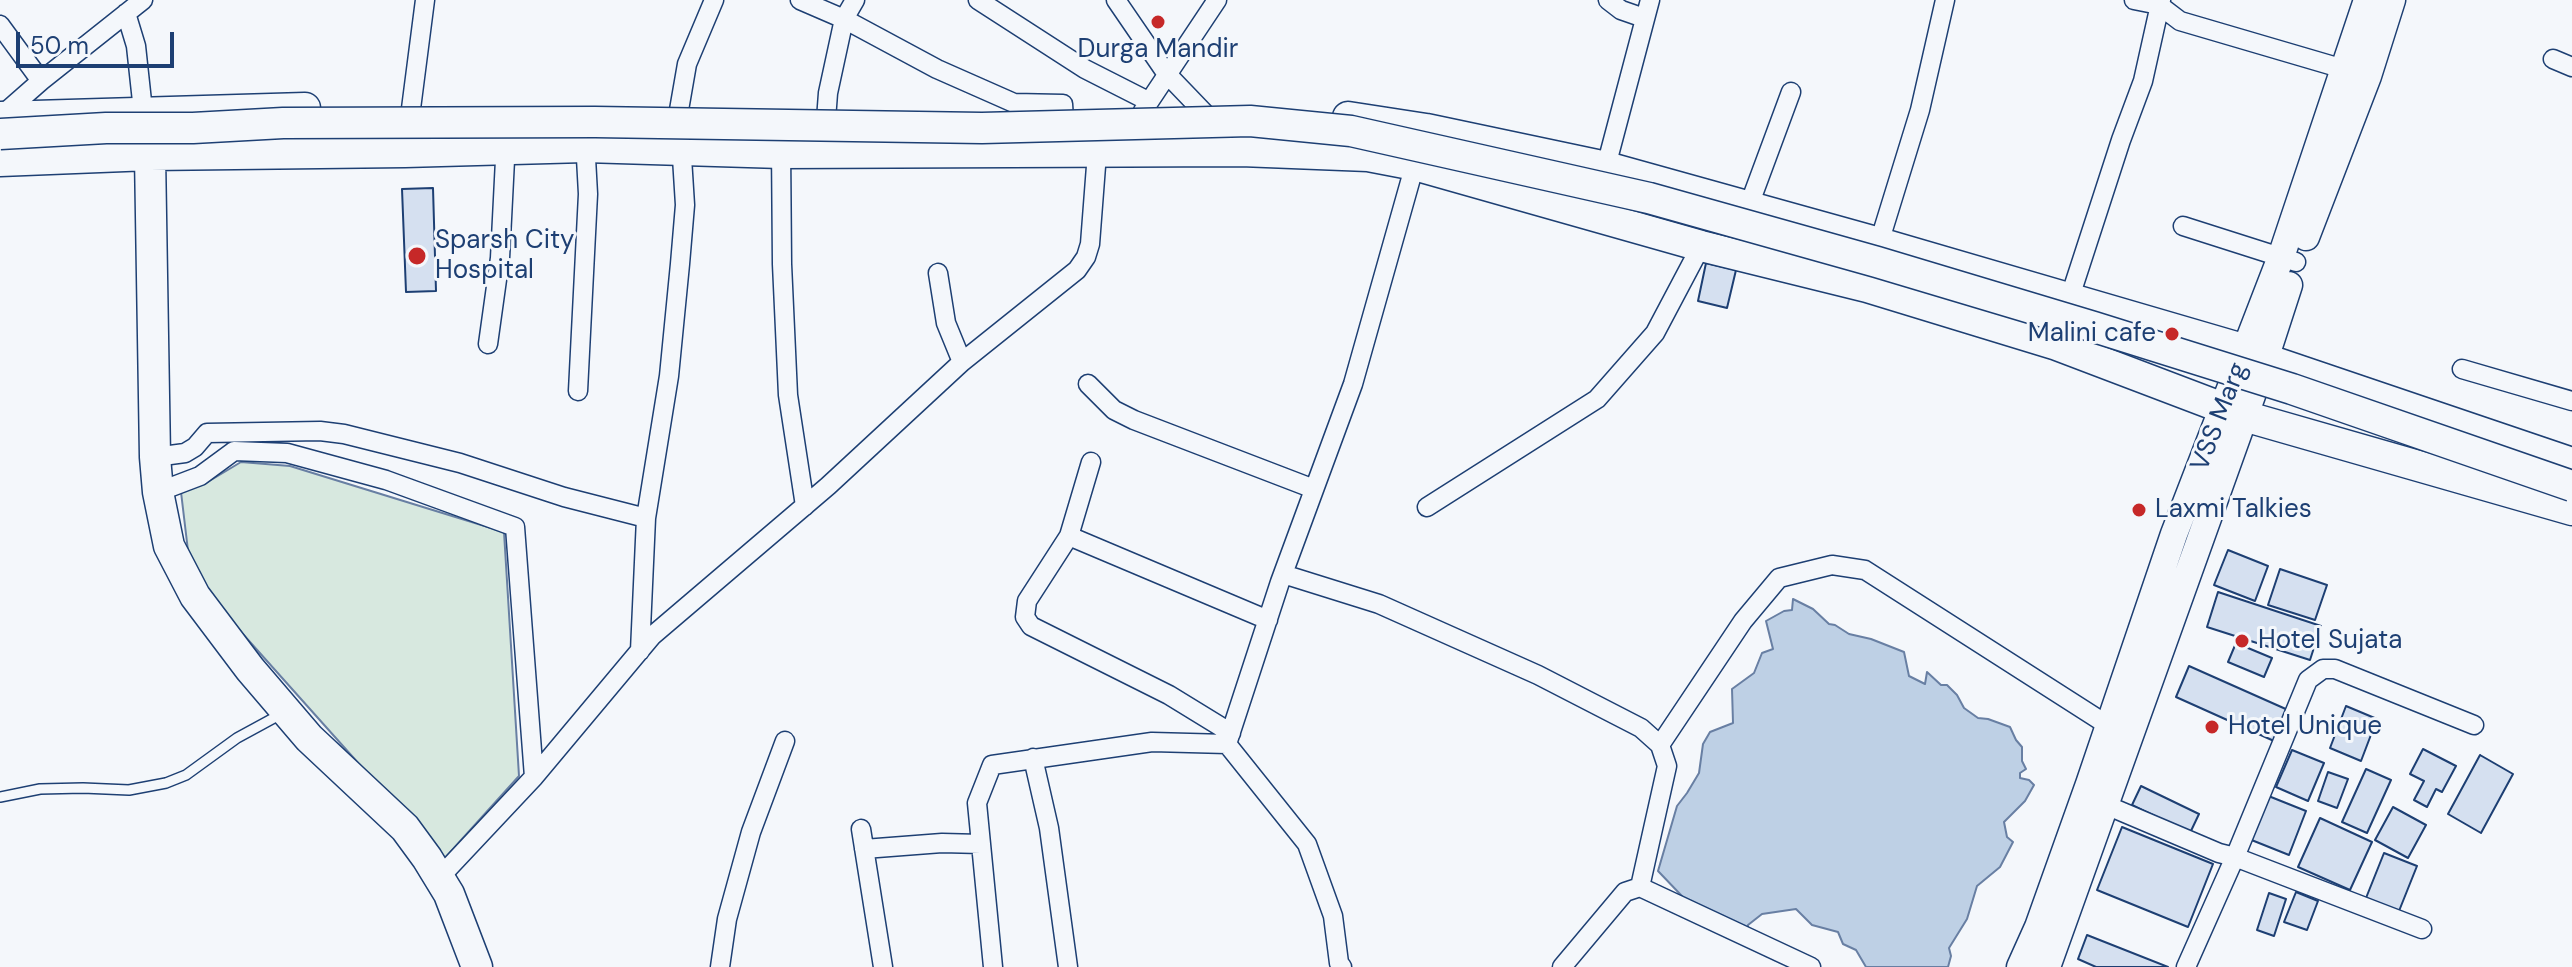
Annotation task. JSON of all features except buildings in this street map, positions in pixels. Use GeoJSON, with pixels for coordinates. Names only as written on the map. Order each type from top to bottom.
{"type":"FeatureCollection","features":[{"type":"Feature","properties":{"kind":"main road","name":"VSS Marg"},"geometry":{"type":"LineString","coordinates":[[2356,72],[2367,0]]}},
{"type":"Feature","properties":{"kind":"main road","name":"VSS Marg"},"geometry":{"type":"LineString","coordinates":[[2020,967],[2038,927],[2174,534],[2234,412],[2356,72],[2392,0]]}},
{"type":"Feature","properties":{"kind":"main road"},"geometry":{"type":"LineString","coordinates":[[0,117],[142,111],[411,108],[1064,114],[1145,106],[1259,108],[1371,121],[1426,129],[1606,167],[1879,243],[2256,355],[2572,463]]}},
{"type":"Feature","properties":{"kind":"main road"},"geometry":{"type":"LineString","coordinates":[[0,134],[313,123],[595,122],[982,128],[1250,121],[1337,129],[1649,198],[1877,262],[2292,389],[2572,486]]}},
{"type":"Feature","properties":{"kind":"main road"},"geometry":{"type":"LineString","coordinates":[[0,161],[150,155],[585,147],[781,153],[1241,151],[1368,156],[1415,165],[1701,246],[1867,287],[2057,345],[2234,412],[2572,510]]}},
{"type":"Feature","properties":{"kind":"main road"},"geometry":{"type":"LineString","coordinates":[[150,155],[155,457],[158,492],[169,546],[195,596],[250,669],[309,738],[405,828],[445,886],[472,955]]}},
{"type":"Feature","properties":{"kind":"main road"},"geometry":{"type":"LineString","coordinates":[[2047,967],[2106,805],[2234,412]]}},
{"type":"Feature","properties":{"kind":"street"},"geometry":{"type":"LineString","coordinates":[[0,117],[143,0]]}},
{"type":"Feature","properties":{"kind":"street"},"geometry":{"type":"LineString","coordinates":[[405,152],[425,0]]}},
{"type":"Feature","properties":{"kind":"street"},"geometry":{"type":"LineString","coordinates":[[640,651],[646,518],[669,376],[685,205],[679,110],[687,64],[714,0]]}},
{"type":"Feature","properties":{"kind":"street"},"geometry":{"type":"LineString","coordinates":[[800,0],[844,19],[937,69],[1014,103],[1063,104],[1066,152]]}},
{"type":"Feature","properties":{"kind":"street"},"geometry":{"type":"LineString","coordinates":[[824,153],[828,93],[844,19],[855,0]]}},
{"type":"Feature","properties":{"kind":"street"},"geometry":{"type":"LineString","coordinates":[[978,0],[1145,106]]}},
{"type":"Feature","properties":{"kind":"street"},"geometry":{"type":"LineString","coordinates":[[1116,0],[1166,73],[1241,151]]}},
{"type":"Feature","properties":{"kind":"street"},"geometry":{"type":"LineString","coordinates":[[445,886],[652,636],[805,506],[962,362],[1077,270],[1090,244],[1110,152],[1217,0]]}},
{"type":"Feature","properties":{"kind":"street"},"geometry":{"type":"LineString","coordinates":[[1608,0],[1621,10],[1644,18]]}},
{"type":"Feature","properties":{"kind":"street"},"geometry":{"type":"LineString","coordinates":[[1591,215],[1650,0]]}},
{"type":"Feature","properties":{"kind":"street"},"geometry":{"type":"LineString","coordinates":[[1879,243],[1920,110],[1945,0]]}},
{"type":"Feature","properties":{"kind":"street"},"geometry":{"type":"LineString","coordinates":[[2134,0],[2160,3],[2180,21],[2356,72]]}},
{"type":"Feature","properties":{"kind":"street"},"geometry":{"type":"LineString","coordinates":[[2069,300],[2143,81],[2160,3]]}},
{"type":"Feature","properties":{"kind":"street"},"geometry":{"type":"LineString","coordinates":[[126,13],[136,46],[150,155]]}},
{"type":"Feature","properties":{"kind":"street"},"geometry":{"type":"LineString","coordinates":[[0,25],[41,81]]}},
{"type":"Feature","properties":{"kind":"street"},"geometry":{"type":"LineString","coordinates":[[2553,59],[2572,67]]}},
{"type":"Feature","properties":{"kind":"street"},"geometry":{"type":"LineString","coordinates":[[1748,208],[1791,92]]}},
{"type":"Feature","properties":{"kind":"street"},"geometry":{"type":"LineString","coordinates":[[488,344],[500,258],[505,109]]}},
{"type":"Feature","properties":{"kind":"street"},"geometry":{"type":"LineString","coordinates":[[578,391],[588,194],[585,109]]}},
{"type":"Feature","properties":{"kind":"street"},"geometry":{"type":"LineString","coordinates":[[781,113],[782,264],[788,395],[805,506]]}},
{"type":"Feature","properties":{"kind":"street"},"geometry":{"type":"LineString","coordinates":[[1229,738],[1283,574],[1353,384],[1426,129]]}},
{"type":"Feature","properties":{"kind":"street"},"geometry":{"type":"LineString","coordinates":[[2183,226],[2289,260]]}},
{"type":"Feature","properties":{"kind":"street"},"geometry":{"type":"LineString","coordinates":[[1427,507],[1597,399],[1655,333],[1701,246]]}},
{"type":"Feature","properties":{"kind":"street"},"geometry":{"type":"LineString","coordinates":[[938,273],[946,323],[962,362]]}},
{"type":"Feature","properties":{"kind":"street"},"geometry":{"type":"LineString","coordinates":[[2462,369],[2572,401]]}},
{"type":"Feature","properties":{"kind":"street"},"geometry":{"type":"LineString","coordinates":[[1088,384],[1114,410],[1134,420],[1314,489]]}},
{"type":"Feature","properties":{"kind":"street"},"geometry":{"type":"LineString","coordinates":[[155,457],[185,453],[207,433],[320,431],[344,434],[460,463],[564,497],[646,518]]}},
{"type":"Feature","properties":{"kind":"street"},"geometry":{"type":"LineString","coordinates":[[158,492],[200,476],[234,451],[287,453],[386,480],[515,527],[534,777]]}},
{"type":"Feature","properties":{"kind":"street"},"geometry":{"type":"LineString","coordinates":[[1091,462],[1069,536],[1027,601],[1025,617],[1031,626],[1169,695],[1229,738],[1307,844],[1333,916],[1342,967]]}},
{"type":"Feature","properties":{"kind":"street"},"geometry":{"type":"LineString","coordinates":[[1069,536],[1268,620]]}},
{"type":"Feature","properties":{"kind":"street"},"geometry":{"type":"LineString","coordinates":[[1660,745],[1743,621],[1779,578],[1832,565],[1865,570],[2109,726]]}},
{"type":"Feature","properties":{"kind":"street"},"geometry":{"type":"LineString","coordinates":[[1283,574],[1379,604],[1524,669],[1641,728],[1660,745],[1667,766],[1640,887]]}},
{"type":"Feature","properties":{"kind":"street"},"geometry":{"type":"LineString","coordinates":[[2186,967],[2308,680],[2323,669],[2335,669],[2474,725]]}},
{"type":"Feature","properties":{"kind":"street"},"geometry":{"type":"LineString","coordinates":[[993,967],[977,803],[992,765],[1152,742],[1229,738]]}},
{"type":"Feature","properties":{"kind":"street"},"geometry":{"type":"LineString","coordinates":[[720,967],[727,919],[751,832],[785,741]]}},
{"type":"Feature","properties":{"kind":"street"},"geometry":{"type":"LineString","coordinates":[[1033,758],[1049,828],[1068,967]]}},
{"type":"Feature","properties":{"kind":"street"},"geometry":{"type":"LineString","coordinates":[[2106,805],[2219,853],[2422,929]]}},
{"type":"Feature","properties":{"kind":"street"},"geometry":{"type":"LineString","coordinates":[[861,829],[883,967]]}},
{"type":"Feature","properties":{"kind":"street"},"geometry":{"type":"LineString","coordinates":[[864,849],[942,843],[981,844]]}},
{"type":"Feature","properties":{"kind":"street"},"geometry":{"type":"LineString","coordinates":[[1562,967],[1625,892],[1640,887],[1811,967]]}},
{"type":"Feature","properties":{"kind":"lane"},"geometry":{"type":"LineString","coordinates":[[0,797],[40,789],[129,790],[166,783],[186,775],[237,738],[286,711]]}},
{"type":"Feature","properties":{"kind":"shaded area"},"geometry":{"type":"Polygon","coordinates":[[[241,462],[290,466],[504,532],[519,776],[444,859],[191,576],[181,492],[206,483],[241,462]]]}},
{"type":"Feature","properties":{"kind":"water"},"geometry":{"type":"Polygon","coordinates":[[[1793,599],[1849,634],[1904,652],[1909,676],[1925,684],[1927,672],[1941,685],[1947,685],[1964,708],[1978,718],[2010,727],[2022,747],[2022,761],[2026,769],[2020,773],[2020,778],[2034,785],[2025,801],[2004,822],[2007,837],[2013,842],[2000,867],[1977,886],[1967,919],[1949,948],[1951,956],[1948,967],[1866,967],[1856,950],[1843,944],[1838,932],[1812,925],[1796,909],[1762,914],[1748,925],[1748,940],[1702,917],[1658,871],[1677,806],[1699,773],[1703,744],[1710,732],[1733,723],[1732,689],[1754,673],[1762,653],[1773,649],[1766,621],[1792,610],[1793,599]]]}},
{"type":"Feature","properties":{"kind":"place","name":"Durga Mandir"},"geometry":{"type":"Point","coordinates":[1158,22]}},
{"type":"Feature","properties":{"kind":"place","name":"Sparsh City Hospital"},"geometry":{"type":"Point","coordinates":[417,256]}},
{"type":"Feature","properties":{"kind":"place","name":"Malini cafe"},"geometry":{"type":"Point","coordinates":[2172,334]}},
{"type":"Feature","properties":{"kind":"place","name":"Laxmi Talkies"},"geometry":{"type":"Point","coordinates":[2139,510]}},
{"type":"Feature","properties":{"kind":"place","name":"Hotel Sujata"},"geometry":{"type":"Point","coordinates":[2242,641]}},
{"type":"Feature","properties":{"kind":"place","name":"Hotel Unique"},"geometry":{"type":"Point","coordinates":[2212,727]}}]}
